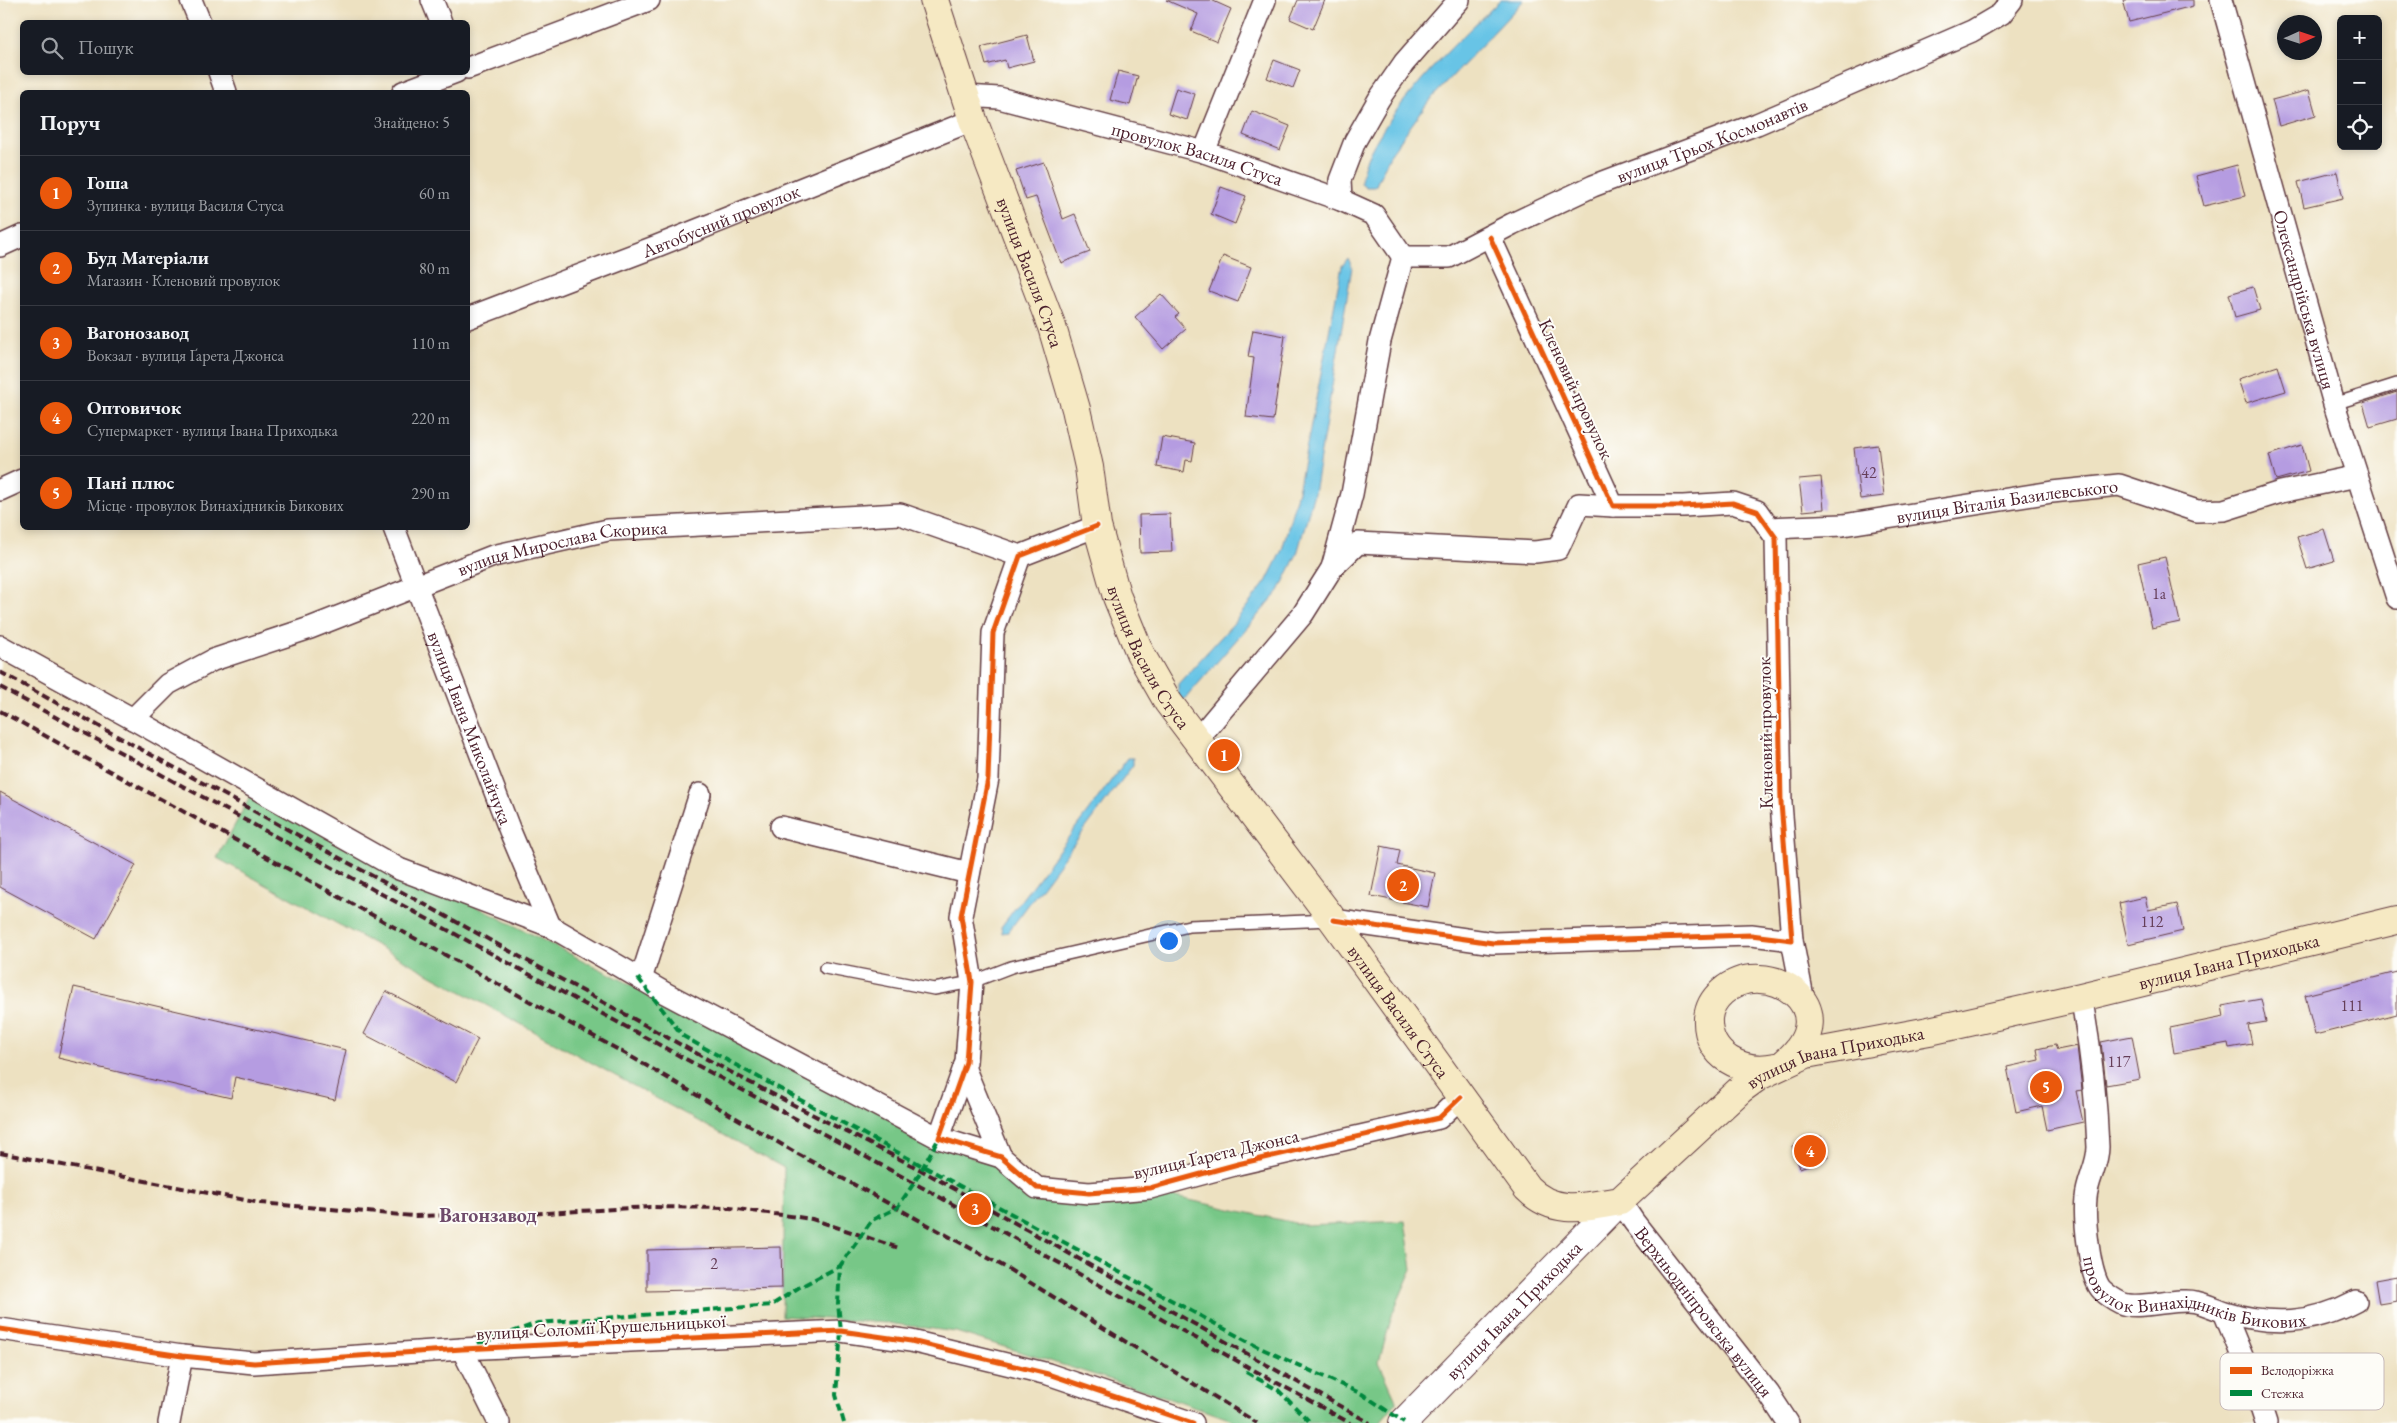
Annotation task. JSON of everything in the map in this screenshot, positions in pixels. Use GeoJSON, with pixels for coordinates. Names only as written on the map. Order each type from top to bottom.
{"type":"FeatureCollection","features":[{"type":"Feature","properties":{"kind":"main road","name":"вулиця Василя Стуса"},"geometry":{"type":"LineString","coordinates":[[934,0],[969,108],[1052,326],[1076,409],[1089,467],[1097,526],[1117,597],[1140,653],[1168,702],[1333,920],[1527,1188],[1539,1200],[1555,1206],[1597,1205],[1620,1201]]}},
{"type":"Feature","properties":{"kind":"main road","name":"вулиця Івана Приходька"},"geometry":{"type":"LineString","coordinates":[[1620,1201],[1650,1171],[1707,1122],[1721,1105],[1759,1076],[1806,1054],[1929,1031],[2081,997],[2397,920]]}},
{"type":"Feature","properties":{"kind":"main road"},"geometry":{"type":"LineString","coordinates":[[1807,1008],[1810,1024],[1805,1039],[1797,1052],[1781,1065],[1751,1070],[1733,1062],[1723,1054],[1714,1046],[1710,1036],[1708,1013],[1718,996],[1728,987],[1751,980],[1765,980],[1787,986],[1807,1008],[1823,1027],[1874,1041]]}},
{"type":"Feature","properties":{"kind":"main road"},"geometry":{"type":"LineString","coordinates":[[1721,1105],[1728,1083],[1723,1054]]}},
{"type":"Feature","properties":{"kind":"street"},"geometry":{"type":"LineString","coordinates":[[191,0],[199,20]]}},
{"type":"Feature","properties":{"kind":"street"},"geometry":{"type":"LineString","coordinates":[[432,0],[440,20]]}},
{"type":"Feature","properties":{"kind":"street"},"geometry":{"type":"LineString","coordinates":[[470,67],[648,0]]}},
{"type":"Feature","properties":{"kind":"street"},"geometry":{"type":"LineString","coordinates":[[1204,152],[1265,0]]}},
{"type":"Feature","properties":{"kind":"street"},"geometry":{"type":"LineString","coordinates":[[1341,200],[1340,180],[1355,141],[1379,99],[1404,63],[1459,0]]}},
{"type":"Feature","properties":{"kind":"street","name":"вулиця Трьох Космонавтів"},"geometry":{"type":"LineString","coordinates":[[1403,257],[1449,257],[1593,186],[1757,124],[1972,31],[2000,14],[2012,0]]}},
{"type":"Feature","properties":{"kind":"street","name":"Олександрійська вулиця"},"geometry":{"type":"LineString","coordinates":[[2221,0],[2334,404],[2397,598]]}},
{"type":"Feature","properties":{"kind":"street"},"geometry":{"type":"LineString","coordinates":[[220,75],[225,90]]}},
{"type":"Feature","properties":{"kind":"street"},"geometry":{"type":"LineString","coordinates":[[408,90],[448,75]]}},
{"type":"Feature","properties":{"kind":"street","name":"провулок Василя Стуса"},"geometry":{"type":"LineString","coordinates":[[969,108],[999,98],[1204,152],[1341,200],[1374,214],[1403,257]]}},
{"type":"Feature","properties":{"kind":"street","name":"Автобусний провулок"},"geometry":{"type":"LineString","coordinates":[[470,317],[648,250],[969,108]]}},
{"type":"Feature","properties":{"kind":"street"},"geometry":{"type":"LineString","coordinates":[[0,246],[20,237]]}},
{"type":"Feature","properties":{"kind":"street","name":"Кленовий провулок"},"geometry":{"type":"LineString","coordinates":[[1490,237],[1613,506],[1683,506],[1733,503],[1757,511],[1776,538],[1781,803],[1792,940],[1807,1008]]}},
{"type":"Feature","properties":{"kind":"street"},"geometry":{"type":"LineString","coordinates":[[1332,568],[1352,494],[1380,341],[1403,257]]}},
{"type":"Feature","properties":{"kind":"street","name":"вулиця Віталія Базилевського"},"geometry":{"type":"LineString","coordinates":[[1769,528],[1843,525],[2052,492],[2119,485],[2197,511],[2224,510],[2281,492],[2357,476]]}},
{"type":"Feature","properties":{"kind":"street"},"geometry":{"type":"LineString","coordinates":[[0,490],[20,481]]}},
{"type":"Feature","properties":{"kind":"street"},"geometry":{"type":"LineString","coordinates":[[1192,735],[1206,729],[1302,614],[1332,568],[1358,543],[1535,552],[1558,549],[1579,504],[1613,506]]}},
{"type":"Feature","properties":{"kind":"street","name":"вулиця Мирослава Скорика"},"geometry":{"type":"LineString","coordinates":[[133,719],[168,684],[213,660],[310,628],[493,556],[608,530],[900,514],[1020,556]]}},
{"type":"Feature","properties":{"kind":"street"},"geometry":{"type":"LineString","coordinates":[[939,1138],[964,1067],[972,982],[961,916],[988,779],[993,633],[1020,556],[1097,526]]}},
{"type":"Feature","properties":{"kind":"street","name":"вулиця Івана Миколайчука"},"geometry":{"type":"LineString","coordinates":[[395,530],[510,831],[550,926]]}},
{"type":"Feature","properties":{"kind":"street","name":"вулиця Ґарета Джонса"},"geometry":{"type":"LineString","coordinates":[[0,646],[400,869],[550,926],[641,980],[939,1138],[1001,1157],[1037,1188],[1088,1193],[1150,1188],[1238,1164],[1439,1118],[1462,1097]]}},
{"type":"Feature","properties":{"kind":"street"},"geometry":{"type":"LineString","coordinates":[[641,980],[700,794]]}},
{"type":"Feature","properties":{"kind":"street"},"geometry":{"type":"LineString","coordinates":[[781,827],[969,873]]}},
{"type":"Feature","properties":{"kind":"street"},"geometry":{"type":"LineString","coordinates":[[1333,920],[1493,943],[1751,935],[1792,940]]}},
{"type":"Feature","properties":{"kind":"street","name":"провулок Винахідників Бикових"},"geometry":{"type":"LineString","coordinates":[[2081,997],[2092,1050],[2098,1155],[2086,1197],[2086,1230],[2092,1270],[2101,1290],[2123,1304],[2195,1301],[2224,1312],[2277,1322],[2299,1321],[2338,1310],[2356,1302]]}},
{"type":"Feature","properties":{"kind":"street"},"geometry":{"type":"LineString","coordinates":[[964,1067],[1001,1157]]}},
{"type":"Feature","properties":{"kind":"street","name":"вулиця Івана Приходька"},"geometry":{"type":"LineString","coordinates":[[1403,1423],[1620,1201]]}},
{"type":"Feature","properties":{"kind":"street","name":"Верхньодніпровська вулиця"},"geometry":{"type":"LineString","coordinates":[[1620,1201],[1634,1222],[1770,1394],[1788,1423]]}},
{"type":"Feature","properties":{"kind":"street"},"geometry":{"type":"LineString","coordinates":[[2224,1312],[2241,1353]]}},
{"type":"Feature","properties":{"kind":"street","name":"вулиця Соломії Крушельницької"},"geometry":{"type":"LineString","coordinates":[[0,1329],[182,1356],[254,1363],[462,1349],[841,1331],[911,1341],[1048,1374],[1193,1423]]}},
{"type":"Feature","properties":{"kind":"street"},"geometry":{"type":"LineString","coordinates":[[462,1349],[499,1423]]}},
{"type":"Feature","properties":{"kind":"street"},"geometry":{"type":"LineString","coordinates":[[170,1423],[182,1356]]}},
{"type":"Feature","properties":{"kind":"street"},"geometry":{"type":"LineString","coordinates":[[2262,1410],[2266,1423]]}},
{"type":"Feature","properties":{"kind":"lane"},"geometry":{"type":"LineString","coordinates":[[2334,404],[2397,384]]}},
{"type":"Feature","properties":{"kind":"lane"},"geometry":{"type":"LineString","coordinates":[[825,968],[934,989],[972,982],[1011,968],[1189,926],[1333,920]]}},
{"type":"Feature","properties":{"kind":"green space"},"geometry":{"type":"Polygon","coordinates":[[[252,793],[978,1160],[1001,1165],[1036,1197],[1166,1195],[1304,1225],[1405,1221],[1412,1269],[1393,1312],[1379,1362],[1397,1402],[1379,1423],[1240,1423],[1179,1401],[956,1332],[887,1323],[782,1316],[784,1168],[217,858],[252,793]]]}},
{"type":"Feature","properties":{"kind":"water"},"geometry":{"type":"Polygon","coordinates":[[[1501,0],[1524,0],[1429,101],[1391,153],[1375,187],[1366,187],[1361,183],[1366,162],[1378,138],[1396,112],[1440,59],[1501,0]]]}},
{"type":"Feature","properties":{"kind":"water"},"geometry":{"type":"Polygon","coordinates":[[[1348,258],[1352,267],[1314,493],[1297,554],[1279,591],[1184,700],[1178,698],[1178,684],[1233,624],[1266,582],[1282,550],[1298,491],[1342,266],[1348,258]]]}},
{"type":"Feature","properties":{"kind":"water"},"geometry":{"type":"Polygon","coordinates":[[[1128,758],[1133,758],[1133,765],[1008,932],[1002,933],[1001,927],[1128,758]]]}},
{"type":"Feature","properties":{"kind":"building"},"geometry":{"type":"Polygon","coordinates":[[[1166,0],[1211,0],[1231,9],[1217,42],[1191,31],[1198,14],[1166,0]]]}},
{"type":"Feature","properties":{"kind":"building"},"geometry":{"type":"Polygon","coordinates":[[[1298,0],[1325,0],[1313,29],[1290,19],[1298,0]]]}},
{"type":"Feature","properties":{"kind":"building"},"geometry":{"type":"Polygon","coordinates":[[[2123,0],[2193,0],[2193,6],[2129,22],[2123,0]]]}},
{"type":"Feature","properties":{"kind":"building"},"geometry":{"type":"Polygon","coordinates":[[[1027,35],[1034,61],[1007,68],[1005,60],[986,65],[981,47],[1027,35]]]}},
{"type":"Feature","properties":{"kind":"building"},"geometry":{"type":"Polygon","coordinates":[[[1274,60],[1300,70],[1293,88],[1267,78],[1274,60]]]}},
{"type":"Feature","properties":{"kind":"building"},"geometry":{"type":"Polygon","coordinates":[[[1118,71],[1138,76],[1130,105],[1110,100],[1118,71]]]}},
{"type":"Feature","properties":{"kind":"building"},"geometry":{"type":"Polygon","coordinates":[[[1176,88],[1195,94],[1187,120],[1168,114],[1176,88]]]}},
{"type":"Feature","properties":{"kind":"building"},"geometry":{"type":"Polygon","coordinates":[[[2309,90],[2316,115],[2279,126],[2272,100],[2309,90]]]}},
{"type":"Feature","properties":{"kind":"building"},"geometry":{"type":"Polygon","coordinates":[[[1252,111],[1290,126],[1280,150],[1243,135],[1252,111]]]}},
{"type":"Feature","properties":{"kind":"building"},"geometry":{"type":"Polygon","coordinates":[[[1044,162],[1063,219],[1075,214],[1090,252],[1061,263],[1036,197],[1026,200],[1016,171],[1044,162]]]}},
{"type":"Feature","properties":{"kind":"building"},"geometry":{"type":"Polygon","coordinates":[[[2237,165],[2245,196],[2204,206],[2196,176],[2237,165]]]}},
{"type":"Feature","properties":{"kind":"building"},"geometry":{"type":"Polygon","coordinates":[[[2337,172],[2343,198],[2304,207],[2298,182],[2337,172]]]}},
{"type":"Feature","properties":{"kind":"building"},"geometry":{"type":"Polygon","coordinates":[[[1221,187],[1246,196],[1235,224],[1211,214],[1221,187]]]}},
{"type":"Feature","properties":{"kind":"building"},"geometry":{"type":"Polygon","coordinates":[[[1223,256],[1251,267],[1238,302],[1209,291],[1223,256]]]}},
{"type":"Feature","properties":{"kind":"building"},"geometry":{"type":"Polygon","coordinates":[[[2253,287],[2260,310],[2235,317],[2229,294],[2253,287]]]}},
{"type":"Feature","properties":{"kind":"building"},"geometry":{"type":"Polygon","coordinates":[[[1161,294],[1179,314],[1175,317],[1186,329],[1163,349],[1135,317],[1161,294]]]}},
{"type":"Feature","properties":{"kind":"building"},"geometry":{"type":"Polygon","coordinates":[[[1253,330],[1285,336],[1273,420],[1246,417],[1254,358],[1248,357],[1253,330]]]}},
{"type":"Feature","properties":{"kind":"building"},"geometry":{"type":"Polygon","coordinates":[[[2278,366],[2286,391],[2246,403],[2238,379],[2278,366]]]}},
{"type":"Feature","properties":{"kind":"building"},"geometry":{"type":"Polygon","coordinates":[[[2397,392],[2397,419],[2370,427],[2363,403],[2397,392]]]}},
{"type":"Feature","properties":{"kind":"building"},"geometry":{"type":"Polygon","coordinates":[[[1162,437],[1195,443],[1192,461],[1186,460],[1184,472],[1157,467],[1162,437]]]}},
{"type":"Feature","properties":{"kind":"building"},"geometry":{"type":"Polygon","coordinates":[[[1878,445],[1884,496],[1860,499],[1854,448],[1878,445]]]}},
{"type":"Feature","properties":{"kind":"building"},"geometry":{"type":"Polygon","coordinates":[[[2302,445],[2309,471],[2276,480],[2269,455],[2302,445]]]}},
{"type":"Feature","properties":{"kind":"building"},"geometry":{"type":"Polygon","coordinates":[[[1821,477],[1824,509],[1803,511],[1799,479],[1821,477]]]}},
{"type":"Feature","properties":{"kind":"building"},"geometry":{"type":"Polygon","coordinates":[[[1170,514],[1172,552],[1140,553],[1139,515],[1170,514]]]}},
{"type":"Feature","properties":{"kind":"building"},"geometry":{"type":"Polygon","coordinates":[[[2324,529],[2334,561],[2307,569],[2297,537],[2324,529]]]}},
{"type":"Feature","properties":{"kind":"building"},"geometry":{"type":"Polygon","coordinates":[[[2165,557],[2180,622],[2152,628],[2138,563],[2165,557]]]}},
{"type":"Feature","properties":{"kind":"building"},"geometry":{"type":"Polygon","coordinates":[[[0,792],[136,865],[96,939],[0,887],[0,792]]]}},
{"type":"Feature","properties":{"kind":"building"},"geometry":{"type":"Polygon","coordinates":[[[1381,846],[1400,850],[1397,865],[1435,873],[1428,907],[1371,896],[1381,846]]]}},
{"type":"Feature","properties":{"kind":"building"},"geometry":{"type":"Polygon","coordinates":[[[2145,897],[2148,910],[2177,904],[2183,931],[2128,944],[2119,903],[2145,897]]]}},
{"type":"Feature","properties":{"kind":"building"},"geometry":{"type":"Polygon","coordinates":[[[2397,972],[2397,1014],[2315,1035],[2305,995],[2397,972]]]}},
{"type":"Feature","properties":{"kind":"building"},"geometry":{"type":"Polygon","coordinates":[[[74,987],[346,1050],[335,1100],[235,1077],[231,1098],[58,1058],[74,987]]]}},
{"type":"Feature","properties":{"kind":"building"},"geometry":{"type":"Polygon","coordinates":[[[386,991],[478,1039],[456,1082],[364,1034],[386,991]]]}},
{"type":"Feature","properties":{"kind":"building"},"geometry":{"type":"Polygon","coordinates":[[[2261,999],[2266,1022],[2248,1025],[2252,1044],[2229,1048],[2228,1043],[2174,1053],[2170,1028],[2224,1017],[2222,1006],[2261,999]]]}},
{"type":"Feature","properties":{"kind":"building"},"geometry":{"type":"Polygon","coordinates":[[[2132,1036],[2140,1079],[2106,1085],[2101,1042],[2132,1036]]]}},
{"type":"Feature","properties":{"kind":"building"},"geometry":{"type":"Polygon","coordinates":[[[2055,1045],[2057,1050],[2077,1046],[2082,1090],[2076,1091],[2083,1122],[2047,1130],[2042,1106],[2016,1112],[2007,1067],[2039,1060],[2037,1049],[2055,1045]]]}},
{"type":"Feature","properties":{"kind":"building"},"geometry":{"type":"Polygon","coordinates":[[[1821,1136],[1828,1157],[1800,1168],[1792,1146],[1821,1136]]]}},
{"type":"Feature","properties":{"kind":"building"},"geometry":{"type":"Polygon","coordinates":[[[781,1247],[782,1288],[647,1291],[647,1250],[781,1247]]]}},
{"type":"Feature","properties":{"kind":"building"},"geometry":{"type":"Polygon","coordinates":[[[2397,1276],[2397,1301],[2379,1304],[2375,1280],[2397,1276]]]}},
{"type":"Feature","properties":{"kind":"railway"},"geometry":{"type":"LineString","coordinates":[[0,672],[747,1081],[921,1170],[1370,1423]]}},
{"type":"Feature","properties":{"kind":"railway"},"geometry":{"type":"LineString","coordinates":[[0,687],[914,1183],[1350,1423]]}},
{"type":"Feature","properties":{"kind":"railway"},"geometry":{"type":"LineString","coordinates":[[0,711],[635,1059],[798,1154],[1005,1267],[1257,1423]]}},
{"type":"Feature","properties":{"kind":"railway"},"geometry":{"type":"LineString","coordinates":[[0,1153],[260,1203],[413,1216],[527,1214],[650,1207],[730,1208],[812,1219],[899,1248]]}},
{"type":"Feature","properties":{"kind":"marked path"},"geometry":{"type":"LineString","coordinates":[[638,978],[683,1036],[1258,1347],[1362,1394],[1404,1422]]}},
{"type":"Feature","properties":{"kind":"marked path"},"geometry":{"type":"LineString","coordinates":[[844,1423],[836,1395],[841,1331],[838,1304],[840,1266],[872,1220],[897,1208],[914,1183],[939,1138]]}},
{"type":"Feature","properties":{"kind":"marked path"},"geometry":{"type":"LineString","coordinates":[[478,1344],[538,1323],[772,1305],[798,1288],[840,1266]]}},
{"type":"Feature","properties":{"kind":"marked path"},"geometry":{"type":"LineString","coordinates":[[1246,1372],[1278,1390],[1311,1423]]}},
{"type":"Feature","properties":{"kind":"cycle path"},"geometry":{"type":"LineString","coordinates":[[1333,920],[1493,943],[1751,935],[1792,940],[1781,803],[1776,538],[1757,511],[1733,503],[1683,506],[1613,506],[1490,237]]}},
{"type":"Feature","properties":{"kind":"cycle path"},"geometry":{"type":"LineString","coordinates":[[1097,526],[1020,556],[993,633],[988,779],[961,916],[972,982],[966,1062],[939,1138],[1001,1157],[1037,1188],[1089,1193],[1150,1188],[1238,1164],[1439,1118],[1461,1097]]}},
{"type":"Feature","properties":{"kind":"cycle path"},"geometry":{"type":"LineString","coordinates":[[0,1329],[182,1356],[254,1363],[462,1349],[841,1331],[911,1341],[1048,1374],[1193,1423]]}},
{"type":"Feature","properties":{"kind":"place","name":"Гоша"},"geometry":{"type":"Point","coordinates":[1224,755]}},
{"type":"Feature","properties":{"kind":"place","name":"Буд Матерiали"},"geometry":{"type":"Point","coordinates":[1403,885]}},
{"type":"Feature","properties":{"kind":"place","name":"Пані плюс"},"geometry":{"type":"Point","coordinates":[2046,1087]}},
{"type":"Feature","properties":{"kind":"place","name":"Оптовичок"},"geometry":{"type":"Point","coordinates":[1810,1151]}},
{"type":"Feature","properties":{"kind":"place","name":"Вагонозавод"},"geometry":{"type":"Point","coordinates":[975,1209]}},
{"type":"Feature","properties":{"kind":"district","name":"Вагонзавод"},"geometry":{"type":"Point","coordinates":[488,1215]}}]}
